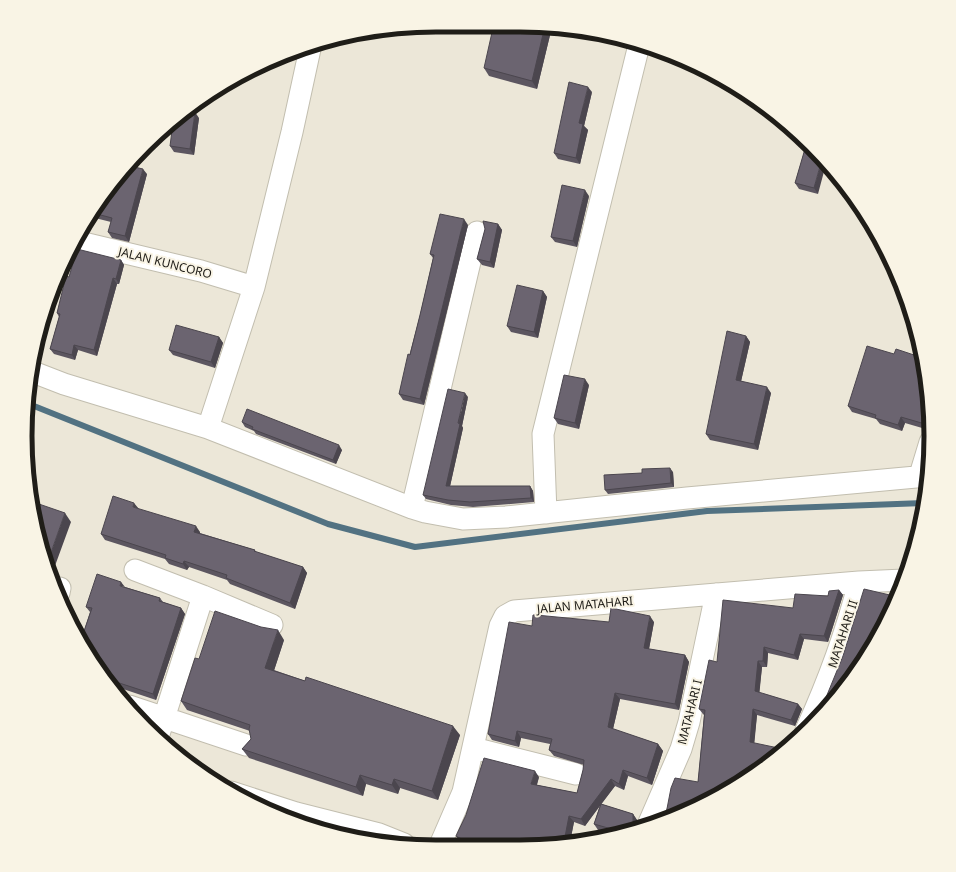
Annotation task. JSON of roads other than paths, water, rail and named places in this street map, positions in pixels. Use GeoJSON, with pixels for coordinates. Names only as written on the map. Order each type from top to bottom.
{"type":"FeatureCollection","features":[{"type":"Feature","properties":{"kind":"street"},"geometry":{"type":"LineString","coordinates":[[546,513],[543,434],[638,50]]}},
{"type":"Feature","properties":{"kind":"street"},"geometry":{"type":"LineString","coordinates":[[208,428],[254,287],[292,132],[309,52]]}},
{"type":"Feature","properties":{"kind":"street"},"geometry":{"type":"LineString","coordinates":[[412,508],[476,232]]}},
{"type":"Feature","properties":{"kind":"street","name":"JALAN KUNCORO"},"geometry":{"type":"LineString","coordinates":[[82,243],[201,271],[254,287]]}},
{"type":"Feature","properties":{"kind":"street"},"geometry":{"type":"LineString","coordinates":[[37,373],[64,384],[208,428],[412,508],[463,519],[546,513],[922,476]]}},
{"type":"Feature","properties":{"kind":"street"},"geometry":{"type":"LineString","coordinates":[[135,570],[203,596],[272,625]]}},
{"type":"Feature","properties":{"kind":"street","name":"JALAN MATAHARI"},"geometry":{"type":"LineString","coordinates":[[442,840],[463,792],[500,626],[505,616],[514,611],[859,582],[897,580]]}},
{"type":"Feature","properties":{"kind":"street","name":"MATAHARI II"},"geometry":{"type":"LineString","coordinates":[[812,715],[837,657],[859,582]]}},
{"type":"Feature","properties":{"kind":"street","name":"MATAHARI I"},"geometry":{"type":"LineString","coordinates":[[651,819],[681,749],[689,722],[716,594]]}},
{"type":"Feature","properties":{"kind":"street"},"geometry":{"type":"LineString","coordinates":[[161,728],[203,596]]}},
{"type":"Feature","properties":{"kind":"street"},"geometry":{"type":"LineString","coordinates":[[146,718],[161,728],[246,744]]}},
{"type":"Feature","properties":{"kind":"street"},"geometry":{"type":"LineString","coordinates":[[473,748],[576,774]]}},
{"type":"Feature","properties":{"kind":"street"},"geometry":{"type":"LineString","coordinates":[[275,806],[361,833]]}},
{"type":"Feature","properties":{"kind":"waterway"},"geometry":{"type":"LineString","coordinates":[[33,406],[328,524],[415,547],[707,511],[918,503]]}}]}
